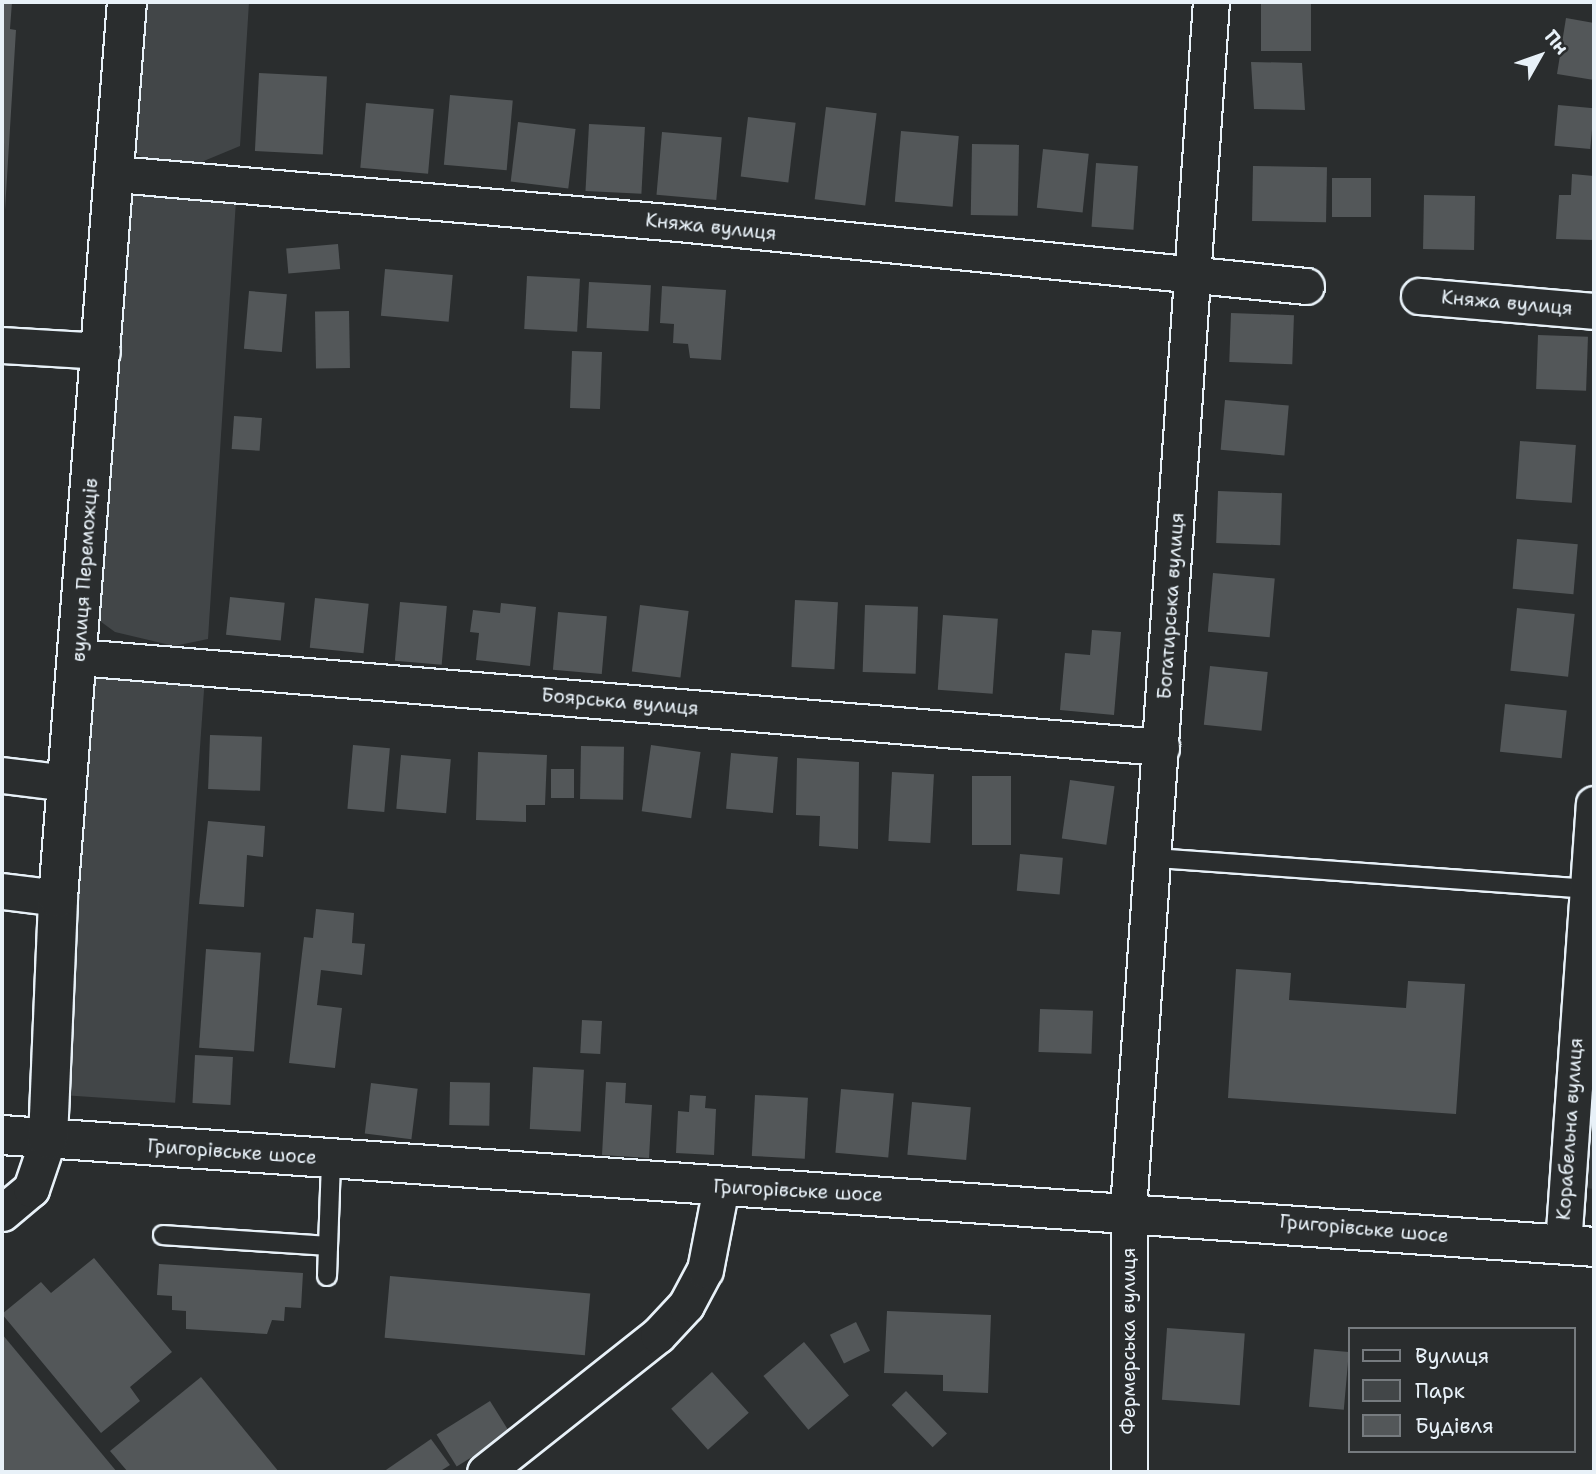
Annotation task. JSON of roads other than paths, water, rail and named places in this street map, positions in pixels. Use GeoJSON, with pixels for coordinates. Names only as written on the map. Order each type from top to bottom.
{"type":"FeatureCollection","features":[{"type":"Feature","properties":{"kind":"street","name":"вулиця Переможців"},"geometry":{"type":"LineString","coordinates":[[48,1139],[58,898],[116,174],[127,2]]}},
{"type":"Feature","properties":{"kind":"street","name":"Богатирська вулиця"},"geometry":{"type":"LineString","coordinates":[[1129,1210],[1196,277],[1211,2]]}},
{"type":"Feature","properties":{"kind":"street","name":"Княжа вулиця"},"geometry":{"type":"LineString","coordinates":[[116,174],[678,223],[1306,286]]}},
{"type":"Feature","properties":{"kind":"street","name":"Княжа вулиця"},"geometry":{"type":"LineString","coordinates":[[1419,296],[1594,311]]}},
{"type":"Feature","properties":{"kind":"street"},"geometry":{"type":"LineString","coordinates":[[2,345],[102,351]]}},
{"type":"Feature","properties":{"kind":"street","name":"Боярська вулиця"},"geometry":{"type":"LineString","coordinates":[[78,657],[1161,747]]}},
{"type":"Feature","properties":{"kind":"street"},"geometry":{"type":"LineString","coordinates":[[2,775],[67,783]]}},
{"type":"Feature","properties":{"kind":"street","name":"Корабельна вулиця"},"geometry":{"type":"LineString","coordinates":[[1579,1246],[1588,888],[1594,804]]}},
{"type":"Feature","properties":{"kind":"street"},"geometry":{"type":"LineString","coordinates":[[2,891],[58,898]]}},
{"type":"Feature","properties":{"kind":"street","name":"Григорівське шосе"},"geometry":{"type":"LineString","coordinates":[[2,1135],[721,1187],[1129,1210],[1579,1246]]}},
{"type":"Feature","properties":{"kind":"street"},"geometry":{"type":"LineString","coordinates":[[2,1213],[31,1189],[48,1139]]}},
{"type":"Feature","properties":{"kind":"street"},"geometry":{"type":"LineString","coordinates":[[485,1472],[657,1335],[686,1305],[705,1270],[721,1187]]}},
{"type":"Feature","properties":{"kind":"street","name":"Фермерська вулиця"},"geometry":{"type":"LineString","coordinates":[[1129,1210],[1129,1472]]}},
{"type":"Feature","properties":{"kind":"lane"},"geometry":{"type":"LineString","coordinates":[[1156,858],[1588,888]]}},
{"type":"Feature","properties":{"kind":"lane"},"geometry":{"type":"LineString","coordinates":[[327,1276],[331,1159]]}},
{"type":"Feature","properties":{"kind":"lane"},"geometry":{"type":"LineString","coordinates":[[163,1235],[328,1246]]}}]}
